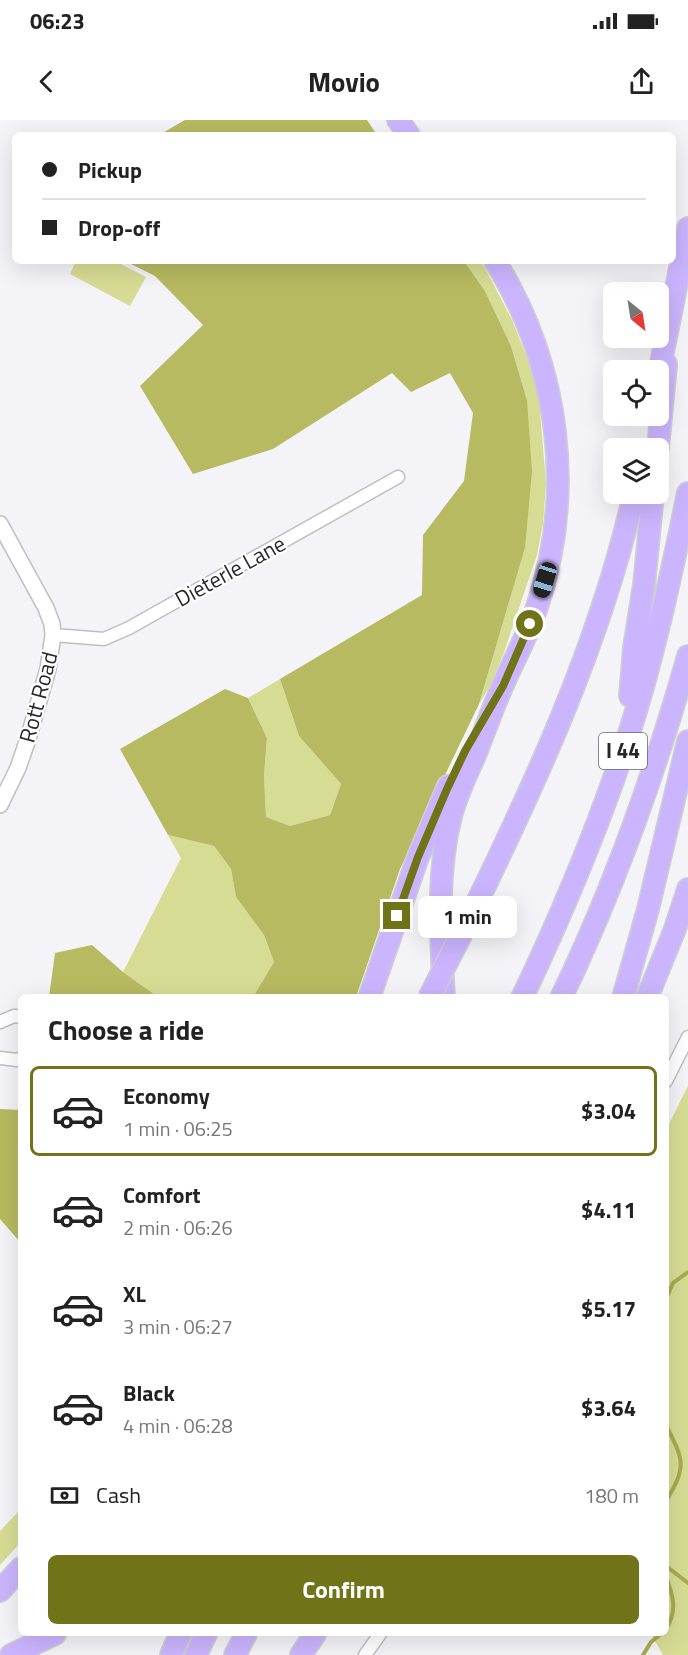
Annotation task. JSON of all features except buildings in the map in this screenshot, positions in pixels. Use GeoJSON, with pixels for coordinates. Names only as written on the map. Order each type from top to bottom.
{"type":"FeatureCollection","features":[{"type":"Feature","properties":{"kind":"highway"},"geometry":{"type":"LineString","coordinates":[[669,331],[688,228]]}},
{"type":"Feature","properties":{"kind":"highway"},"geometry":{"type":"LineString","coordinates":[[444,994],[441,932],[444,859],[451,817],[462,782],[528,628],[545,580],[556,522],[558,457],[550,399],[540,356],[518,302],[497,264]]}},
{"type":"Feature","properties":{"kind":"highway"},"geometry":{"type":"LineString","coordinates":[[659,438],[667,348]]}},
{"type":"Feature","properties":{"kind":"highway","name":"I 44"},"geometry":{"type":"LineString","coordinates":[[524,994],[583,860],[627,740],[652,651],[688,493]]}},
{"type":"Feature","properties":{"kind":"highway"},"geometry":{"type":"LineString","coordinates":[[431,994],[528,795],[566,708],[600,614],[631,504]]}},
{"type":"Feature","properties":{"kind":"highway"},"geometry":{"type":"LineString","coordinates":[[627,740],[634,648],[644,585],[652,504]]}},
{"type":"Feature","properties":{"kind":"highway","name":"I 44"},"geometry":{"type":"LineString","coordinates":[[563,994],[589,937],[638,813],[660,750],[688,656]]}},
{"type":"Feature","properties":{"kind":"highway"},"geometry":{"type":"LineString","coordinates":[[370,994],[431,825],[465,751],[503,686]]}},
{"type":"Feature","properties":{"kind":"highway"},"geometry":{"type":"LineString","coordinates":[[624,994],[648,909],[688,741]]}},
{"type":"Feature","properties":{"kind":"highway"},"geometry":{"type":"LineString","coordinates":[[649,994],[675,929],[688,889]]}},
{"type":"Feature","properties":{"kind":"highway"},"geometry":{"type":"LineString","coordinates":[[0,1591],[18,1571]]}},
{"type":"Feature","properties":{"kind":"highway"},"geometry":{"type":"LineString","coordinates":[[11,1655],[51,1636]]}},
{"type":"Feature","properties":{"kind":"highway"},"geometry":{"type":"LineString","coordinates":[[171,1655],[179,1636]]}},
{"type":"Feature","properties":{"kind":"highway"},"geometry":{"type":"LineString","coordinates":[[196,1655],[205,1636]]}},
{"type":"Feature","properties":{"kind":"highway"},"geometry":{"type":"LineString","coordinates":[[235,1655],[245,1636]]}},
{"type":"Feature","properties":{"kind":"highway"},"geometry":{"type":"LineString","coordinates":[[301,1655],[314,1636]]}},
{"type":"Feature","properties":{"kind":"street","name":"Dieterle Lane"},"geometry":{"type":"LineString","coordinates":[[54,635],[104,639],[398,477]]}},
{"type":"Feature","properties":{"kind":"street","name":"Rott Road"},"geometry":{"type":"LineString","coordinates":[[0,524],[46,608],[54,635],[48,669],[28,739],[18,768],[0,806]]}},
{"type":"Feature","properties":{"kind":"street"},"geometry":{"type":"LineString","coordinates":[[0,1022],[18,1017]]}},
{"type":"Feature","properties":{"kind":"street"},"geometry":{"type":"LineString","coordinates":[[669,1075],[688,1037]]}},
{"type":"Feature","properties":{"kind":"street"},"geometry":{"type":"LineString","coordinates":[[0,1058],[18,1059]]}},
{"type":"Feature","properties":{"kind":"street"},"geometry":{"type":"LineString","coordinates":[[365,1655],[379,1636]]}},
{"type":"Feature","properties":{"kind":"green space"},"geometry":{"type":"Polygon","coordinates":[[[185,120],[367,120],[375,132],[164,132],[185,120]]]}},
{"type":"Feature","properties":{"kind":"green space"},"geometry":{"type":"Polygon","coordinates":[[[75,264],[121,264],[146,277],[130,306],[70,274],[75,264]]]}},
{"type":"Feature","properties":{"kind":"green space"},"geometry":{"type":"Polygon","coordinates":[[[131,264],[466,264],[485,291],[511,346],[527,400],[532,471],[525,548],[479,704],[400,869],[357,994],[255,994],[274,962],[264,935],[236,897],[231,869],[214,846],[168,835],[120,749],[225,689],[248,698],[267,738],[264,776],[266,817],[290,826],[330,815],[341,784],[299,736],[280,679],[422,595],[423,535],[464,481],[473,413],[450,373],[411,392],[392,373],[273,449],[193,474],[140,386],[203,325],[155,276],[131,264]]]}},
{"type":"Feature","properties":{"kind":"green space"},"geometry":{"type":"Polygon","coordinates":[[[466,264],[482,264],[484,266],[512,320],[530,365],[539,399],[546,483],[543,524],[537,555],[503,655],[490,686],[479,704],[525,548],[527,400],[511,346],[485,291],[466,264]]]}},
{"type":"Feature","properties":{"kind":"green space"},"geometry":{"type":"Polygon","coordinates":[[[280,679],[299,736],[341,784],[330,815],[290,826],[266,817],[264,776],[267,738],[248,698],[280,679]]]}},
{"type":"Feature","properties":{"kind":"green space"},"geometry":{"type":"Polygon","coordinates":[[[168,835],[214,846],[231,869],[236,897],[264,935],[274,962],[255,994],[154,994],[123,972],[181,858],[168,835]]]}},
{"type":"Feature","properties":{"kind":"green space"},"geometry":{"type":"Polygon","coordinates":[[[92,945],[123,972],[154,994],[49,994],[55,953],[92,945]]]}},
{"type":"Feature","properties":{"kind":"green space"},"geometry":{"type":"Polygon","coordinates":[[[688,1086],[688,1655],[663,1655],[652,1636],[669,1636],[669,1124],[688,1086]]]}},
{"type":"Feature","properties":{"kind":"green space"},"geometry":{"type":"Polygon","coordinates":[[[0,1109],[18,1110],[18,1240],[0,1219],[0,1109]]]}},
{"type":"Feature","properties":{"kind":"green space"},"geometry":{"type":"Polygon","coordinates":[[[18,1512],[18,1545],[0,1565],[0,1531],[18,1512]]]}},
{"type":"Feature","properties":{"kind":"waterway"},"geometry":{"type":"LineString","coordinates":[[669,1292],[673,1283],[688,1272]]}},
{"type":"Feature","properties":{"kind":"waterway"},"geometry":{"type":"LineString","coordinates":[[669,1431],[677,1447],[681,1463],[680,1471],[669,1496]]}},
{"type":"Feature","properties":{"kind":"waterway"},"geometry":{"type":"LineString","coordinates":[[669,1568],[688,1583]]}},
{"type":"Feature","properties":{"kind":"waterway"},"geometry":{"type":"LineString","coordinates":[[669,1585],[673,1603],[669,1624]]}},
{"type":"Feature","properties":{"kind":"waterway"},"geometry":{"type":"LineString","coordinates":[[643,1655],[651,1642],[658,1636]]}},
{"type":"Feature","properties":{"kind":"route"},"geometry":{"type":"LineString","coordinates":[[397,916],[418,857],[447,789],[465,751],[503,686],[530,624]]}}]}
